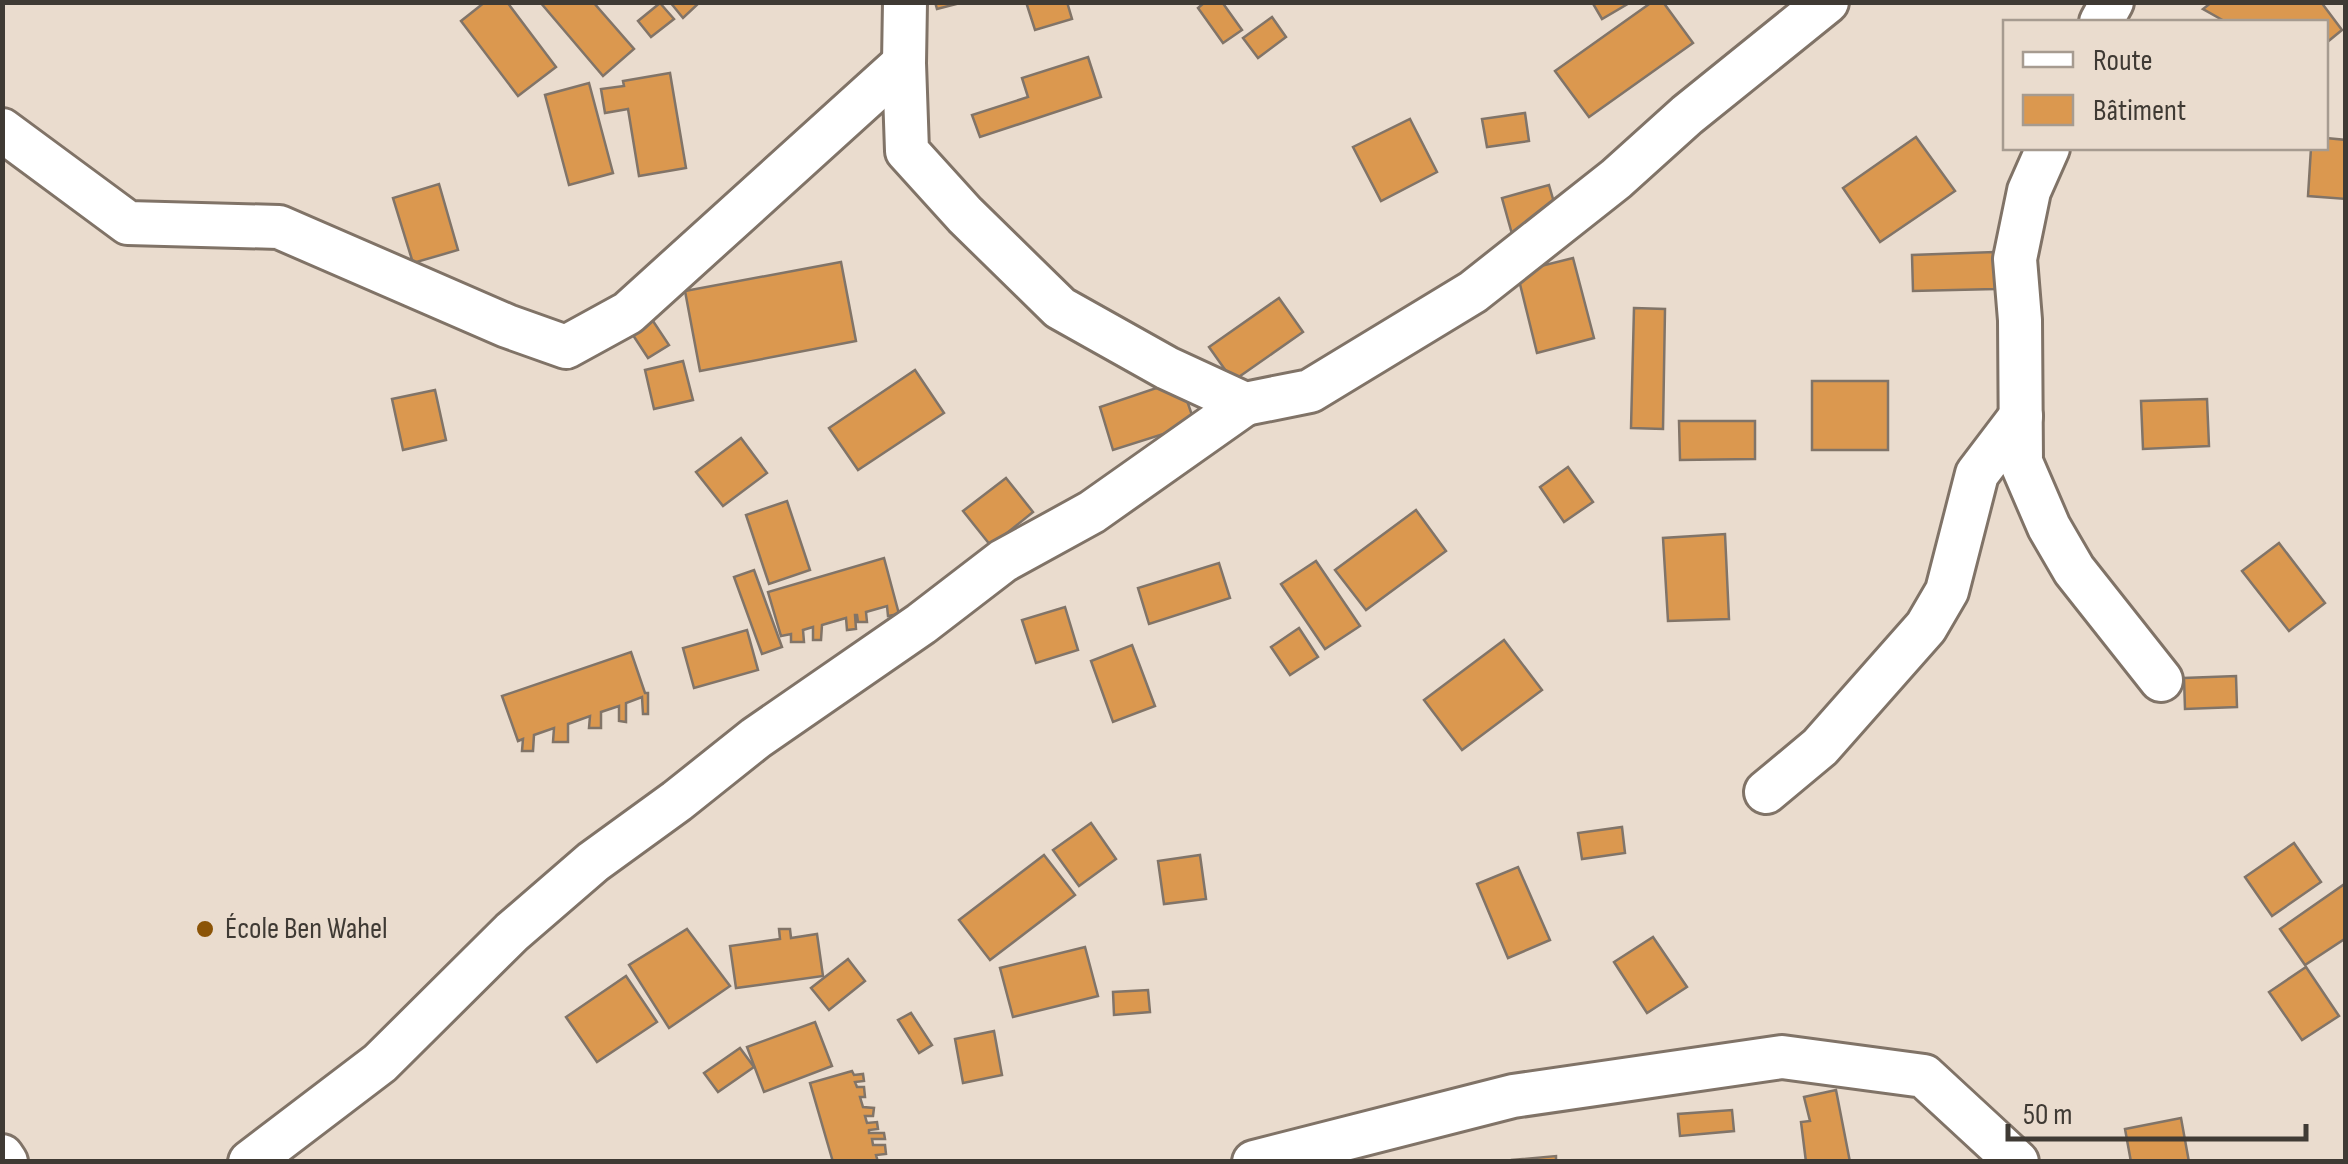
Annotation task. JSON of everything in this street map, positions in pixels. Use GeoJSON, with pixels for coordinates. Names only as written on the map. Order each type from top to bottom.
{"type":"FeatureCollection","features":[{"type":"Feature","properties":{"kind":"street"},"geometry":{"type":"LineString","coordinates":[[905,2],[907,151],[964,214],[1060,308],[1167,368],[1245,404]]}},
{"type":"Feature","properties":{"kind":"street"},"geometry":{"type":"LineString","coordinates":[[250,1162],[380,1064],[512,932],[593,862],[677,802],[756,738],[922,624],[1003,561],[1092,512],[1245,404],[1310,391],[1473,292],[1616,179],[1686,115],[1827,2]]}},
{"type":"Feature","properties":{"kind":"street"},"geometry":{"type":"LineString","coordinates":[[2,130],[128,223],[279,227],[566,347],[628,312],[904,62]]}},
{"type":"Feature","properties":{"kind":"street"},"geometry":{"type":"LineString","coordinates":[[2047,150],[2029,190],[2015,259],[2020,320],[2020,462],[2049,527],[2074,570],[2162,680]]}},
{"type":"Feature","properties":{"kind":"street"},"geometry":{"type":"LineString","coordinates":[[1766,792],[1820,747],[1926,628],[1947,591],[1976,474],[2021,416]]}},
{"type":"Feature","properties":{"kind":"street"},"geometry":{"type":"LineString","coordinates":[[1254,1162],[1513,1096],[1782,1057],[1924,1076],[2017,1162]]}},
{"type":"Feature","properties":{"kind":"building"},"geometry":{"type":"Polygon","coordinates":[[[485,2],[507,2],[556,67],[518,96],[461,21],[485,2]]]}},
{"type":"Feature","properties":{"kind":"building"},"geometry":{"type":"Polygon","coordinates":[[[540,2],[593,2],[634,49],[603,76],[540,2]]]}},
{"type":"Feature","properties":{"kind":"building"},"geometry":{"type":"Polygon","coordinates":[[[670,2],[700,2],[683,18],[670,2]]]}},
{"type":"Feature","properties":{"kind":"building"},"geometry":{"type":"Polygon","coordinates":[[[935,2],[964,2],[937,9],[935,2]]]}},
{"type":"Feature","properties":{"kind":"building"},"geometry":{"type":"Polygon","coordinates":[[[1026,2],[1067,2],[1072,19],[1035,30],[1026,2]]]}},
{"type":"Feature","properties":{"kind":"building"},"geometry":{"type":"Polygon","coordinates":[[[1205,2],[1222,2],[1242,30],[1223,43],[1198,8],[1205,2]]]}},
{"type":"Feature","properties":{"kind":"building"},"geometry":{"type":"Polygon","coordinates":[[[1592,2],[1631,2],[1602,19],[1592,2]]]}},
{"type":"Feature","properties":{"kind":"building"},"geometry":{"type":"Polygon","coordinates":[[[1652,2],[1663,2],[1693,43],[1589,117],[1555,71],[1652,2]]]}},
{"type":"Feature","properties":{"kind":"building"},"geometry":{"type":"Polygon","coordinates":[[[2212,2],[2321,2],[2342,30],[2328,41],[2328,20],[2222,20],[2203,9],[2212,2]]]}},
{"type":"Feature","properties":{"kind":"building"},"geometry":{"type":"Polygon","coordinates":[[[660,3],[674,19],[651,37],[638,21],[660,3]]]}},
{"type":"Feature","properties":{"kind":"building"},"geometry":{"type":"Polygon","coordinates":[[[1272,17],[1286,37],[1258,58],[1243,38],[1272,17]]]}},
{"type":"Feature","properties":{"kind":"building"},"geometry":{"type":"Polygon","coordinates":[[[1088,57],[1101,97],[980,137],[972,115],[1028,97],[1022,78],[1088,57]]]}},
{"type":"Feature","properties":{"kind":"building"},"geometry":{"type":"Polygon","coordinates":[[[670,73],[686,168],[639,176],[628,109],[605,113],[601,89],[670,73]]]}},
{"type":"Feature","properties":{"kind":"building"},"geometry":{"type":"Polygon","coordinates":[[[589,83],[613,173],[569,185],[545,95],[589,83]]]}},
{"type":"Feature","properties":{"kind":"building"},"geometry":{"type":"Polygon","coordinates":[[[1525,113],[1529,141],[1487,147],[1482,119],[1525,113]]]}},
{"type":"Feature","properties":{"kind":"building"},"geometry":{"type":"Polygon","coordinates":[[[1410,119],[1437,172],[1381,201],[1353,147],[1410,119]]]}},
{"type":"Feature","properties":{"kind":"building"},"geometry":{"type":"Polygon","coordinates":[[[1916,137],[1955,191],[1880,242],[1843,188],[1916,137]]]}},
{"type":"Feature","properties":{"kind":"building"},"geometry":{"type":"Polygon","coordinates":[[[2328,138],[2346,140],[2346,199],[2308,196],[2311,150],[2328,150],[2328,138]]]}},
{"type":"Feature","properties":{"kind":"building"},"geometry":{"type":"Polygon","coordinates":[[[439,184],[458,250],[413,263],[393,198],[439,184]]]}},
{"type":"Feature","properties":{"kind":"building"},"geometry":{"type":"Polygon","coordinates":[[[1549,185],[1559,220],[1512,234],[1502,198],[1549,185]]]}},
{"type":"Feature","properties":{"kind":"building"},"geometry":{"type":"Polygon","coordinates":[[[1994,252],[1995,289],[1913,291],[1912,255],[1994,252]]]}},
{"type":"Feature","properties":{"kind":"building"},"geometry":{"type":"Polygon","coordinates":[[[1573,258],[1594,338],[1537,353],[1517,272],[1573,258]]]}},
{"type":"Feature","properties":{"kind":"building"},"geometry":{"type":"Polygon","coordinates":[[[841,262],[856,341],[700,371],[685,291],[841,262]]]}},
{"type":"Feature","properties":{"kind":"building"},"geometry":{"type":"Polygon","coordinates":[[[1279,298],[1303,332],[1233,381],[1209,347],[1279,298]]]}},
{"type":"Feature","properties":{"kind":"building"},"geometry":{"type":"Polygon","coordinates":[[[1634,308],[1665,309],[1663,429],[1631,428],[1634,308]]]}},
{"type":"Feature","properties":{"kind":"building"},"geometry":{"type":"Polygon","coordinates":[[[647,312],[669,345],[648,358],[627,326],[647,312]]]}},
{"type":"Feature","properties":{"kind":"building"},"geometry":{"type":"Polygon","coordinates":[[[683,361],[693,400],[654,409],[645,370],[683,361]]]}},
{"type":"Feature","properties":{"kind":"building"},"geometry":{"type":"Polygon","coordinates":[[[915,370],[944,413],[858,470],[829,428],[915,370]]]}},
{"type":"Feature","properties":{"kind":"building"},"geometry":{"type":"Polygon","coordinates":[[[1180,380],[1195,424],[1113,450],[1100,407],[1180,380]]]}},
{"type":"Feature","properties":{"kind":"building"},"geometry":{"type":"Polygon","coordinates":[[[1812,381],[1888,381],[1888,450],[1812,450],[1812,381]]]}},
{"type":"Feature","properties":{"kind":"building"},"geometry":{"type":"Polygon","coordinates":[[[435,390],[446,440],[403,450],[392,399],[435,390]]]}},
{"type":"Feature","properties":{"kind":"building"},"geometry":{"type":"Polygon","coordinates":[[[2207,399],[2209,446],[2143,449],[2141,401],[2207,399]]]}},
{"type":"Feature","properties":{"kind":"building"},"geometry":{"type":"Polygon","coordinates":[[[1679,421],[1755,421],[1755,459],[1680,460],[1679,421]]]}},
{"type":"Feature","properties":{"kind":"building"},"geometry":{"type":"Polygon","coordinates":[[[741,438],[767,473],[723,506],[696,472],[741,438]]]}},
{"type":"Feature","properties":{"kind":"building"},"geometry":{"type":"Polygon","coordinates":[[[1568,467],[1593,502],[1564,522],[1540,487],[1568,467]]]}},
{"type":"Feature","properties":{"kind":"building"},"geometry":{"type":"Polygon","coordinates":[[[1006,478],[1033,512],[991,546],[963,511],[1006,478]]]}},
{"type":"Feature","properties":{"kind":"building"},"geometry":{"type":"Polygon","coordinates":[[[787,501],[810,570],[769,584],[746,515],[787,501]]]}},
{"type":"Feature","properties":{"kind":"building"},"geometry":{"type":"Polygon","coordinates":[[[1416,510],[1446,551],[1366,610],[1335,570],[1416,510]]]}},
{"type":"Feature","properties":{"kind":"building"},"geometry":{"type":"Polygon","coordinates":[[[1725,534],[1729,619],[1668,621],[1663,538],[1725,534]]]}},
{"type":"Feature","properties":{"kind":"building"},"geometry":{"type":"Polygon","coordinates":[[[2279,543],[2325,603],[2289,631],[2242,571],[2279,543]]]}},
{"type":"Feature","properties":{"kind":"building"},"geometry":{"type":"Polygon","coordinates":[[[884,558],[899,614],[888,616],[887,606],[866,612],[867,622],[858,622],[855,615],[856,629],[847,630],[846,618],[822,625],[821,640],[813,640],[813,627],[803,630],[804,642],[791,642],[791,634],[781,636],[768,592],[884,558]]]}},
{"type":"Feature","properties":{"kind":"building"},"geometry":{"type":"Polygon","coordinates":[[[1316,561],[1360,626],[1325,649],[1281,584],[1316,561]]]}},
{"type":"Feature","properties":{"kind":"building"},"geometry":{"type":"Polygon","coordinates":[[[1219,563],[1230,598],[1149,624],[1138,588],[1219,563]]]}},
{"type":"Feature","properties":{"kind":"building"},"geometry":{"type":"Polygon","coordinates":[[[754,570],[782,647],[762,654],[734,577],[754,570]]]}},
{"type":"Feature","properties":{"kind":"building"},"geometry":{"type":"Polygon","coordinates":[[[1065,607],[1078,650],[1036,663],[1022,620],[1065,607]]]}},
{"type":"Feature","properties":{"kind":"building"},"geometry":{"type":"Polygon","coordinates":[[[1299,628],[1318,657],[1290,675],[1271,647],[1299,628]]]}},
{"type":"Feature","properties":{"kind":"building"},"geometry":{"type":"Polygon","coordinates":[[[747,630],[758,670],[694,688],[683,648],[747,630]]]}},
{"type":"Feature","properties":{"kind":"building"},"geometry":{"type":"Polygon","coordinates":[[[1504,640],[1542,690],[1462,750],[1424,700],[1504,640]]]}},
{"type":"Feature","properties":{"kind":"building"},"geometry":{"type":"Polygon","coordinates":[[[1132,645],[1155,706],[1113,722],[1091,661],[1132,645]]]}},
{"type":"Feature","properties":{"kind":"building"},"geometry":{"type":"Polygon","coordinates":[[[631,652],[648,693],[648,714],[643,714],[642,697],[626,703],[626,722],[619,721],[619,706],[601,712],[601,728],[589,728],[590,716],[568,724],[568,742],[553,742],[554,728],[534,735],[533,751],[522,751],[523,739],[518,741],[502,696],[631,652]]]}},
{"type":"Feature","properties":{"kind":"building"},"geometry":{"type":"Polygon","coordinates":[[[2236,676],[2237,707],[2185,709],[2184,678],[2236,676]]]}},
{"type":"Feature","properties":{"kind":"building"},"geometry":{"type":"Polygon","coordinates":[[[1091,823],[1116,859],[1079,886],[1053,850],[1091,823]]]}},
{"type":"Feature","properties":{"kind":"building"},"geometry":{"type":"Polygon","coordinates":[[[1622,827],[1625,853],[1582,859],[1578,833],[1622,827]]]}},
{"type":"Feature","properties":{"kind":"building"},"geometry":{"type":"Polygon","coordinates":[[[2294,843],[2321,882],[2272,916],[2245,877],[2294,843]]]}},
{"type":"Feature","properties":{"kind":"building"},"geometry":{"type":"Polygon","coordinates":[[[1044,855],[1075,895],[990,960],[959,920],[1044,855]]]}},
{"type":"Feature","properties":{"kind":"building"},"geometry":{"type":"Polygon","coordinates":[[[1200,855],[1206,899],[1164,904],[1158,861],[1200,855]]]}},
{"type":"Feature","properties":{"kind":"building"},"geometry":{"type":"Polygon","coordinates":[[[1518,867],[1550,940],[1508,958],[1477,884],[1518,867]]]}},
{"type":"Feature","properties":{"kind":"building"},"geometry":{"type":"Polygon","coordinates":[[[2346,883],[2346,938],[2305,965],[2280,929],[2346,883]]]}},
{"type":"Feature","properties":{"kind":"building"},"geometry":{"type":"Polygon","coordinates":[[[687,929],[730,986],[669,1028],[629,965],[687,929]]]}},
{"type":"Feature","properties":{"kind":"building"},"geometry":{"type":"Polygon","coordinates":[[[779,929],[790,929],[791,938],[817,934],[823,976],[736,988],[730,946],[780,939],[779,929]]]}},
{"type":"Feature","properties":{"kind":"building"},"geometry":{"type":"Polygon","coordinates":[[[1653,937],[1687,987],[1647,1013],[1614,962],[1653,937]]]}},
{"type":"Feature","properties":{"kind":"building"},"geometry":{"type":"Polygon","coordinates":[[[1085,947],[1098,996],[1013,1017],[1000,968],[1085,947]]]}},
{"type":"Feature","properties":{"kind":"building"},"geometry":{"type":"Polygon","coordinates":[[[848,959],[865,981],[829,1010],[811,988],[848,959]]]}},
{"type":"Feature","properties":{"kind":"building"},"geometry":{"type":"Polygon","coordinates":[[[2306,967],[2339,1016],[2302,1040],[2269,992],[2306,967]]]}},
{"type":"Feature","properties":{"kind":"building"},"geometry":{"type":"Polygon","coordinates":[[[626,976],[657,1022],[597,1062],[566,1017],[626,976]]]}},
{"type":"Feature","properties":{"kind":"building"},"geometry":{"type":"Polygon","coordinates":[[[1148,990],[1150,1012],[1114,1015],[1113,992],[1148,990]]]}},
{"type":"Feature","properties":{"kind":"building"},"geometry":{"type":"Polygon","coordinates":[[[911,1013],[932,1045],[919,1053],[898,1020],[911,1013]]]}},
{"type":"Feature","properties":{"kind":"building"},"geometry":{"type":"Polygon","coordinates":[[[815,1022],[832,1066],[764,1092],[747,1047],[815,1022]]]}},
{"type":"Feature","properties":{"kind":"building"},"geometry":{"type":"Polygon","coordinates":[[[994,1031],[1002,1075],[963,1083],[955,1039],[994,1031]]]}},
{"type":"Feature","properties":{"kind":"building"},"geometry":{"type":"Polygon","coordinates":[[[740,1048],[754,1067],[718,1092],[704,1073],[740,1048]]]}},
{"type":"Feature","properties":{"kind":"building"},"geometry":{"type":"Polygon","coordinates":[[[852,1071],[854,1075],[863,1074],[864,1081],[855,1082],[857,1087],[864,1087],[865,1097],[860,1097],[863,1107],[874,1108],[873,1116],[865,1116],[867,1123],[877,1122],[878,1129],[869,1133],[884,1133],[885,1139],[872,1139],[873,1145],[885,1145],[886,1154],[876,1155],[878,1162],[833,1162],[810,1083],[852,1071]]]}},
{"type":"Feature","properties":{"kind":"building"},"geometry":{"type":"Polygon","coordinates":[[[1836,1090],[1850,1162],[1806,1162],[1801,1122],[1810,1121],[1804,1097],[1836,1090]]]}},
{"type":"Feature","properties":{"kind":"building"},"geometry":{"type":"Polygon","coordinates":[[[1732,1110],[1734,1131],[1680,1136],[1678,1114],[1732,1110]]]}},
{"type":"Feature","properties":{"kind":"building"},"geometry":{"type":"Polygon","coordinates":[[[2181,1118],[2189,1162],[2131,1162],[2125,1129],[2181,1118]]]}},
{"type":"Feature","properties":{"kind":"building"},"geometry":{"type":"Polygon","coordinates":[[[1556,1156],[1556,1162],[1512,1162],[1512,1160],[1556,1156]]]}},
{"type":"Feature","properties":{"kind":"place","name":"École Ben Wahel"},"geometry":{"type":"Point","coordinates":[205,929]}}]}
